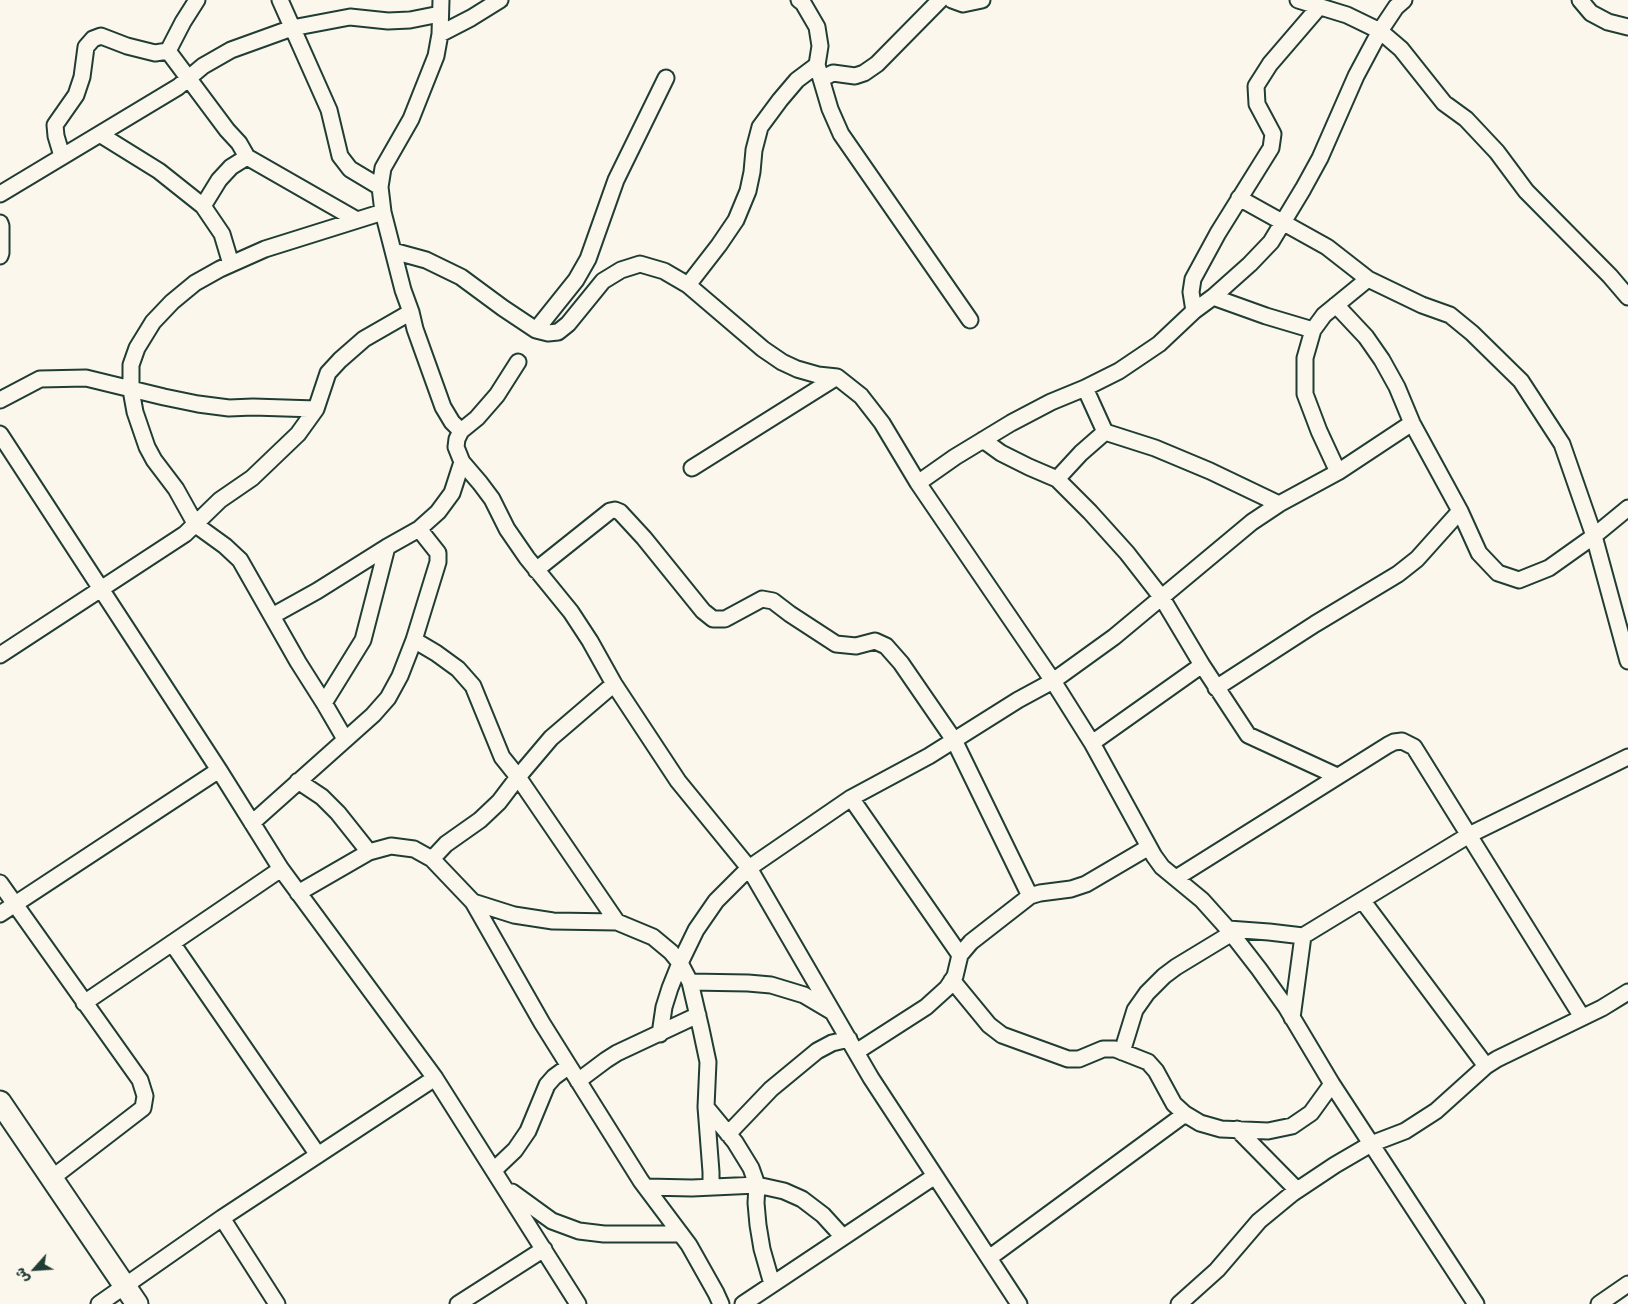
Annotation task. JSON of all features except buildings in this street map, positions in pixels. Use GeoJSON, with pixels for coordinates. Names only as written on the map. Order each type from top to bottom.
{"type":"FeatureCollection","features":[{"type":"Feature","properties":{"kind":"street"},"geometry":{"type":"LineString","coordinates":[[168,51],[197,0]]}},
{"type":"Feature","properties":{"kind":"street"},"geometry":{"type":"LineString","coordinates":[[280,0],[329,110],[340,156],[350,169],[380,187]]}},
{"type":"Feature","properties":{"kind":"street"},"geometry":{"type":"LineString","coordinates":[[440,34],[500,0]]}},
{"type":"Feature","properties":{"kind":"street"},"geometry":{"type":"LineString","coordinates":[[799,0],[803,3],[817,27],[820,46],[819,72],[830,109],[841,134],[970,320]]}},
{"type":"Feature","properties":{"kind":"street"},"geometry":{"type":"LineString","coordinates":[[688,285],[736,220],[748,191],[754,150],[760,127],[797,80],[819,72],[855,76],[864,73],[877,64],[940,0]]}},
{"type":"Feature","properties":{"kind":"street"},"geometry":{"type":"LineString","coordinates":[[952,0],[963,4],[982,0]]}},
{"type":"Feature","properties":{"kind":"street"},"geometry":{"type":"LineString","coordinates":[[1298,0],[1347,14],[1380,31],[1401,49],[1444,103],[1466,119],[1497,152],[1526,191],[1610,276],[1628,298]]}},
{"type":"Feature","properties":{"kind":"street"},"geometry":{"type":"LineString","coordinates":[[918,483],[982,440],[1051,402],[1119,371],[1159,344],[1194,311],[1250,264],[1271,242],[1320,158],[1356,76],[1380,31],[1396,7],[1404,0]]}},
{"type":"Feature","properties":{"kind":"street"},"geometry":{"type":"LineString","coordinates":[[1580,0],[1591,13],[1608,22],[1628,27]]}},
{"type":"Feature","properties":{"kind":"street"},"geometry":{"type":"LineString","coordinates":[[0,194],[178,87],[203,66],[231,50],[292,28],[350,17],[388,21],[410,20],[440,7],[440,34],[436,56],[412,119],[383,168],[380,187],[383,212],[415,329],[443,407],[452,422],[461,431]]}},
{"type":"Feature","properties":{"kind":"street"},"geometry":{"type":"LineString","coordinates":[[1194,311],[1191,292],[1193,279],[1218,233],[1271,148],[1273,134],[1257,104],[1256,86],[1270,64],[1318,7]]}},
{"type":"Feature","properties":{"kind":"street"},"geometry":{"type":"LineString","coordinates":[[62,156],[55,125],[76,95],[82,77],[86,47],[93,39],[101,36],[127,46],[155,53],[168,51]]}},
{"type":"Feature","properties":{"kind":"street"},"geometry":{"type":"LineString","coordinates":[[168,51],[227,130],[239,143],[246,157],[357,220]]}},
{"type":"Feature","properties":{"kind":"street"},"geometry":{"type":"LineString","coordinates":[[536,330],[576,280],[588,259],[616,180],[666,78]]}},
{"type":"Feature","properties":{"kind":"street"},"geometry":{"type":"LineString","coordinates":[[101,134],[159,170],[203,206],[222,234],[231,264]]}},
{"type":"Feature","properties":{"kind":"street"},"geometry":{"type":"LineString","coordinates":[[203,206],[219,180],[231,167],[246,157]]}},
{"type":"Feature","properties":{"kind":"street"},"geometry":{"type":"LineString","coordinates":[[1239,198],[1328,248],[1368,279],[1422,305],[1450,315],[1472,333],[1521,381],[1562,444],[1594,536],[1628,661]]}},
{"type":"Feature","properties":{"kind":"street"},"geometry":{"type":"LineString","coordinates":[[345,739],[298,662],[240,560],[225,546],[196,525],[176,490],[154,460],[147,447],[135,412],[131,390],[131,365],[136,348],[153,322],[172,302],[195,283],[265,249],[383,212]]}},
{"type":"Feature","properties":{"kind":"street"},"geometry":{"type":"LineString","coordinates":[[0,222],[2,253],[0,256]]}},
{"type":"Feature","properties":{"kind":"street"},"geometry":{"type":"LineString","coordinates":[[393,251],[426,260],[461,277],[536,330],[548,333],[558,332],[568,324],[603,281],[621,270],[640,264],[664,271],[688,285],[782,362],[796,369],[837,377],[861,396],[882,423],[918,483],[1053,681],[1092,743],[1162,867],[1202,900],[1230,931],[1259,969],[1476,1304]]}},
{"type":"Feature","properties":{"kind":"street"},"geometry":{"type":"LineString","coordinates":[[1338,472],[1319,431],[1305,394],[1305,358],[1313,330],[1324,315],[1368,279]]}},
{"type":"Feature","properties":{"kind":"street"},"geometry":{"type":"LineString","coordinates":[[1213,297],[1313,330]]}},
{"type":"Feature","properties":{"kind":"street"},"geometry":{"type":"LineString","coordinates":[[1336,305],[1366,337],[1382,360],[1412,423],[1460,511],[1479,553],[1498,574],[1519,580],[1549,568],[1594,536],[1628,508]]}},
{"type":"Feature","properties":{"kind":"street"},"geometry":{"type":"LineString","coordinates":[[1,653],[173,543],[196,525],[220,500],[252,478],[298,434],[316,409],[328,373],[340,360],[364,339],[411,312]]}},
{"type":"Feature","properties":{"kind":"street"},"geometry":{"type":"LineString","coordinates":[[518,362],[497,395],[477,418],[461,431],[456,447],[462,462],[492,499],[507,529],[536,570],[571,612],[590,640],[614,684],[678,781],[749,868],[871,1078],[1019,1304]]}},
{"type":"Feature","properties":{"kind":"street"},"geometry":{"type":"LineString","coordinates":[[692,468],[837,377]]}},
{"type":"Feature","properties":{"kind":"street"},"geometry":{"type":"LineString","coordinates":[[0,400],[40,379],[86,378],[172,399],[229,408],[253,406],[316,409]]}},
{"type":"Feature","properties":{"kind":"street"},"geometry":{"type":"LineString","coordinates":[[1085,388],[1105,432],[1155,448],[1210,471],[1279,504]]}},
{"type":"Feature","properties":{"kind":"street"},"geometry":{"type":"LineString","coordinates":[[660,1034],[664,1007],[680,963],[696,930],[716,901],[749,868],[851,798],[929,756],[1018,700],[1053,681],[1114,637],[1252,522],[1279,504],[1338,472],[1412,423]]}},
{"type":"Feature","properties":{"kind":"street"},"geometry":{"type":"LineString","coordinates":[[1057,479],[1081,453],[1105,432]]}},
{"type":"Feature","properties":{"kind":"street"},"geometry":{"type":"LineString","coordinates":[[0,434],[219,770],[281,869],[435,1078],[578,1304]]}},
{"type":"Feature","properties":{"kind":"street"},"geometry":{"type":"LineString","coordinates":[[982,440],[1028,467],[1057,479],[1090,512],[1162,598],[1216,688],[1248,735],[1338,776]]}},
{"type":"Feature","properties":{"kind":"street"},"geometry":{"type":"LineString","coordinates":[[272,616],[317,591],[386,547],[419,530],[438,512],[452,493],[462,462]]}},
{"type":"Feature","properties":{"kind":"street"},"geometry":{"type":"LineString","coordinates":[[536,570],[610,511],[615,510],[620,512],[644,538],[703,611],[713,619],[725,619],[762,598],[773,600],[790,614],[836,644],[856,646],[875,641],[886,646],[901,663],[954,740],[1030,896]]}},
{"type":"Feature","properties":{"kind":"street"},"geometry":{"type":"LineString","coordinates":[[1216,688],[1315,624],[1398,574],[1418,559],[1460,511]]}},
{"type":"Feature","properties":{"kind":"street"},"geometry":{"type":"LineString","coordinates":[[252,823],[373,715],[388,698],[400,676],[414,640],[438,562],[438,554],[419,530]]}},
{"type":"Feature","properties":{"kind":"street"},"geometry":{"type":"LineString","coordinates":[[324,702],[363,640],[386,547]]}},
{"type":"Feature","properties":{"kind":"street"},"geometry":{"type":"LineString","coordinates":[[414,640],[458,669],[473,686],[502,757],[518,777],[617,922]]}},
{"type":"Feature","properties":{"kind":"street"},"geometry":{"type":"LineString","coordinates":[[1092,743],[1202,665]]}},
{"type":"Feature","properties":{"kind":"street"},"geometry":{"type":"LineString","coordinates":[[432,859],[446,844],[480,820],[499,802],[551,738],[614,684]]}},
{"type":"Feature","properties":{"kind":"street"},"geometry":{"type":"LineString","coordinates":[[1176,878],[1394,742],[1402,741],[1414,747],[1582,1017]]}},
{"type":"Feature","properties":{"kind":"street"},"geometry":{"type":"LineString","coordinates":[[1122,1052],[1135,1010],[1147,993],[1176,967],[1230,931],[1269,932],[1303,936],[1469,835],[1628,756]]}},
{"type":"Feature","properties":{"kind":"street"},"geometry":{"type":"LineString","coordinates":[[0,914],[219,770]]}},
{"type":"Feature","properties":{"kind":"street"},"geometry":{"type":"LineString","coordinates":[[298,781],[322,796],[369,852]]}},
{"type":"Feature","properties":{"kind":"street"},"geometry":{"type":"LineString","coordinates":[[851,798],[960,955]]}},
{"type":"Feature","properties":{"kind":"street"},"geometry":{"type":"LineString","coordinates":[[298,893],[369,852],[391,846],[414,849],[432,859],[473,902],[568,1066],[616,1143],[681,1234],[720,1303]]}},
{"type":"Feature","properties":{"kind":"street"},"geometry":{"type":"LineString","coordinates":[[728,1134],[771,1089],[817,1051],[832,1043],[853,1045],[926,1007],[947,988],[955,976],[960,955],[971,942],[1030,896],[1071,889],[1086,884],[1149,847]]}},
{"type":"Feature","properties":{"kind":"street"},"geometry":{"type":"LineString","coordinates":[[84,1003],[281,869]]}},
{"type":"Feature","properties":{"kind":"street"},"geometry":{"type":"LineString","coordinates":[[0,883],[140,1080],[146,1096],[143,1108],[52,1178]]}},
{"type":"Feature","properties":{"kind":"street"},"geometry":{"type":"LineString","coordinates":[[1362,900],[1486,1066]]}},
{"type":"Feature","properties":{"kind":"street"},"geometry":{"type":"LineString","coordinates":[[473,902],[514,915],[553,921],[617,922],[653,937],[671,952],[680,963],[690,982],[708,1062],[706,1108],[712,1172],[711,1187]]}},
{"type":"Feature","properties":{"kind":"street"},"geometry":{"type":"LineString","coordinates":[[1292,1018],[1303,936]]}},
{"type":"Feature","properties":{"kind":"street"},"geometry":{"type":"LineString","coordinates":[[172,943],[318,1155]]}},
{"type":"Feature","properties":{"kind":"street"},"geometry":{"type":"LineString","coordinates":[[952,980],[989,1026],[1002,1036],[1068,1059],[1079,1059],[1103,1049],[1115,1049],[1148,1062],[1156,1071],[1174,1104],[1185,1114],[1200,1123],[1221,1128],[1268,1131],[1292,1126],[1311,1113],[1332,1084]]}},
{"type":"Feature","properties":{"kind":"street"},"geometry":{"type":"LineString","coordinates":[[690,982],[771,985],[804,995],[833,1011]]}},
{"type":"Feature","properties":{"kind":"street"},"geometry":{"type":"LineString","coordinates":[[1179,1304],[1217,1270],[1259,1221],[1297,1190],[1334,1165],[1372,1144],[1405,1131],[1436,1111],[1497,1058],[1602,1008],[1628,992]]}},
{"type":"Feature","properties":{"kind":"street"},"geometry":{"type":"LineString","coordinates":[[578,1081],[606,1060],[698,1015]]}},
{"type":"Feature","properties":{"kind":"street"},"geometry":{"type":"LineString","coordinates":[[494,1170],[515,1150],[528,1131],[547,1085],[568,1066]]}},
{"type":"Feature","properties":{"kind":"street"},"geometry":{"type":"LineString","coordinates":[[99,1304],[131,1295],[222,1218],[435,1078]]}},
{"type":"Feature","properties":{"kind":"street"},"geometry":{"type":"LineString","coordinates":[[1,1104],[131,1295]]}},
{"type":"Feature","properties":{"kind":"street"},"geometry":{"type":"LineString","coordinates":[[706,1108],[745,1157],[757,1185],[758,1225],[762,1249],[772,1284]]}},
{"type":"Feature","properties":{"kind":"street"},"geometry":{"type":"LineString","coordinates":[[989,1258],[1185,1114]]}},
{"type":"Feature","properties":{"kind":"street"},"geometry":{"type":"LineString","coordinates":[[1237,1129],[1297,1190]]}},
{"type":"Feature","properties":{"kind":"street"},"geometry":{"type":"LineString","coordinates":[[743,1304],[935,1176]]}},
{"type":"Feature","properties":{"kind":"street"},"geometry":{"type":"LineString","coordinates":[[504,1185],[552,1221],[579,1231],[604,1234],[681,1234]]}},
{"type":"Feature","properties":{"kind":"street"},"geometry":{"type":"LineString","coordinates":[[646,1187],[757,1185],[784,1191],[802,1199],[823,1215],[843,1238]]}},
{"type":"Feature","properties":{"kind":"street"},"geometry":{"type":"LineString","coordinates":[[222,1218],[277,1304]]}},
{"type":"Feature","properties":{"kind":"street"},"geometry":{"type":"LineString","coordinates":[[458,1304],[544,1249]]}},
{"type":"Feature","properties":{"kind":"street"},"geometry":{"type":"LineString","coordinates":[[1599,1304],[1628,1284]]}}]}
